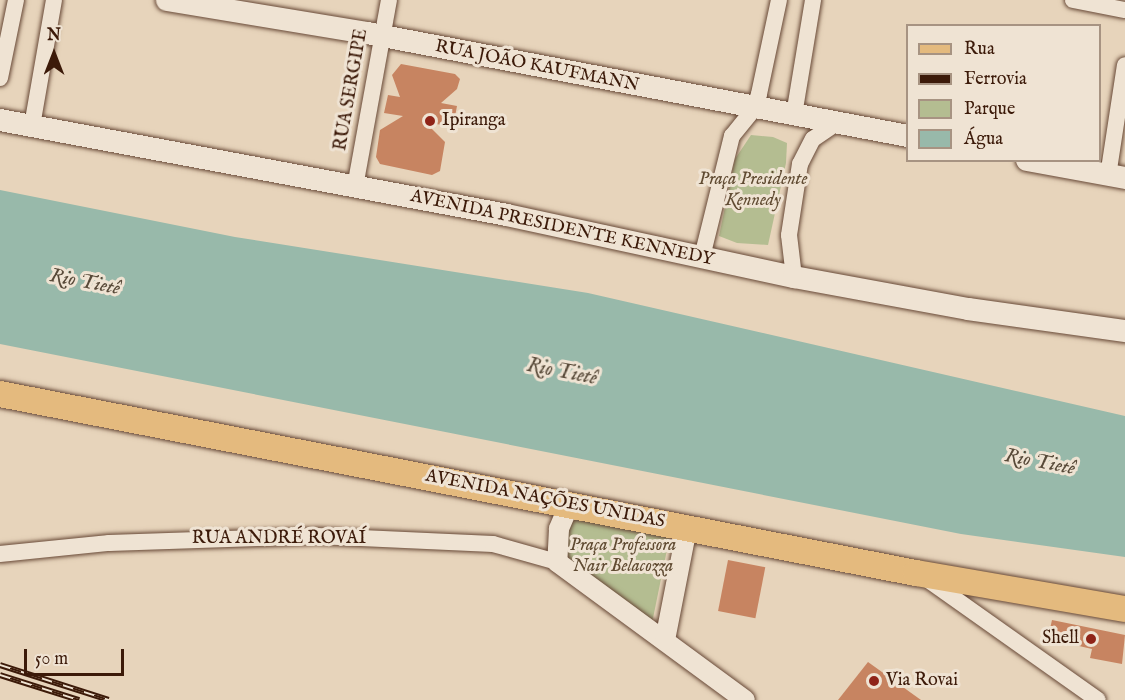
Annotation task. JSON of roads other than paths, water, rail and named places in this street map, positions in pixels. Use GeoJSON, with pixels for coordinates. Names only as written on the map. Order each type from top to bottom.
{"type":"FeatureCollection","features":[{"type":"Feature","properties":{"kind":"main road","name":"RUA JOÃO KAUFMANN"},"geometry":{"type":"LineString","coordinates":[[167,0],[223,4],[381,38],[753,110],[838,122],[906,136]]}},
{"type":"Feature","properties":{"kind":"main road","name":"AVENIDA PRESIDENTE KENNEDY"},"geometry":{"type":"LineString","coordinates":[[0,120],[355,187],[795,277],[968,309],[1125,331]]}},
{"type":"Feature","properties":{"kind":"main road"},"geometry":{"type":"LineString","coordinates":[[1037,162],[1116,177]]}},
{"type":"Feature","properties":{"kind":"main road","name":"AVENIDA NAÇÕES UNIDAS"},"geometry":{"type":"LineString","coordinates":[[0,394],[916,573],[1125,609]]}},
{"type":"Feature","properties":{"kind":"street"},"geometry":{"type":"LineString","coordinates":[[0,78],[16,0]]}},
{"type":"Feature","properties":{"kind":"street"},"geometry":{"type":"LineString","coordinates":[[32,126],[54,0]]}},
{"type":"Feature","properties":{"kind":"street","name":"RUA SERGIPE"},"geometry":{"type":"LineString","coordinates":[[355,187],[388,0]]}},
{"type":"Feature","properties":{"kind":"street"},"geometry":{"type":"LineString","coordinates":[[702,257],[723,162],[738,124],[753,110],[779,0]]}},
{"type":"Feature","properties":{"kind":"street"},"geometry":{"type":"LineString","coordinates":[[794,115],[813,0]]}},
{"type":"Feature","properties":{"kind":"street"},"geometry":{"type":"LineString","coordinates":[[1073,0],[1125,10]]}},
{"type":"Feature","properties":{"kind":"street"},"geometry":{"type":"LineString","coordinates":[[1116,177],[1125,66]]}},
{"type":"Feature","properties":{"kind":"street"},"geometry":{"type":"LineString","coordinates":[[795,277],[789,235],[800,164],[813,139],[838,122]]}},
{"type":"Feature","properties":{"kind":"street"},"geometry":{"type":"LineString","coordinates":[[557,562],[559,529],[569,505]]}},
{"type":"Feature","properties":{"kind":"street"},"geometry":{"type":"LineString","coordinates":[[665,640],[687,528]]}},
{"type":"Feature","properties":{"kind":"street","name":"RUA ANDRÉ ROVAÍ"},"geometry":{"type":"LineString","coordinates":[[0,554],[109,543],[317,536],[493,544],[557,562],[745,700]]}},
{"type":"Feature","properties":{"kind":"street"},"geometry":{"type":"LineString","coordinates":[[916,573],[1098,700]]}},
{"type":"Feature","properties":{"kind":"water","name":"Rio Tietê"},"geometry":{"type":"Polygon","coordinates":[[[0,190],[235,237],[588,293],[1125,416],[1125,557],[961,534],[0,344],[0,190]]]}},
{"type":"Feature","properties":{"kind":"railway"},"geometry":{"type":"LineString","coordinates":[[0,665],[109,700]]}},
{"type":"Feature","properties":{"kind":"railway"},"geometry":{"type":"LineString","coordinates":[[0,675],[79,700]]}},
{"type":"Feature","properties":{"kind":"place","name":"Ipiranga"},"geometry":{"type":"Point","coordinates":[430,121]}},
{"type":"Feature","properties":{"kind":"place","name":"Shell"},"geometry":{"type":"Point","coordinates":[1091,639]}},
{"type":"Feature","properties":{"kind":"place","name":"Via Rovai"},"geometry":{"type":"Point","coordinates":[874,681]}},
{"type":"Feature","properties":{"kind":"park label","name":"Praça Presidente Kennedy"},"geometry":{"type":"Point","coordinates":[753,192]}},
{"type":"Feature","properties":{"kind":"park label","name":"Praça Professora Nair Belacozza"},"geometry":{"type":"Point","coordinates":[623,557]}}]}
